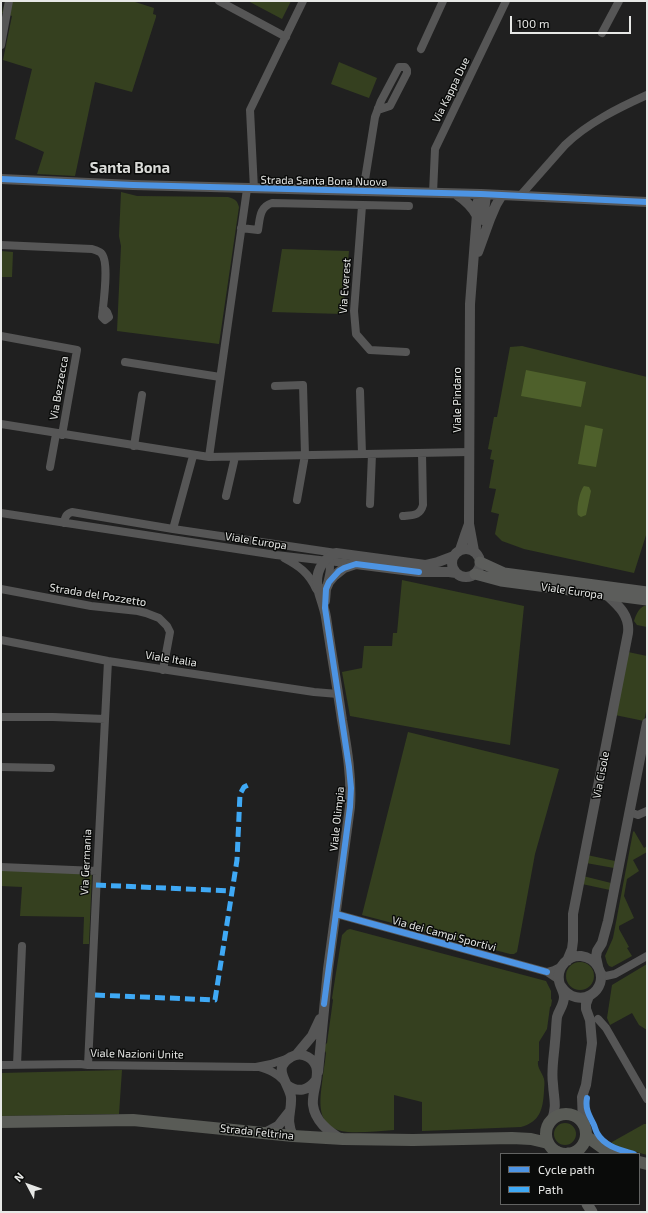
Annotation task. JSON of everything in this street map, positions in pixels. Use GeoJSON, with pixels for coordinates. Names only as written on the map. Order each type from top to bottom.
{"type":"FeatureCollection","features":[{"type":"Feature","properties":{"kind":"main road","name":"Viale Europa"},"geometry":{"type":"LineString","coordinates":[[480,562],[504,574],[647,592]]}},
{"type":"Feature","properties":{"kind":"main road","name":"Viale Europa"},"geometry":{"type":"LineString","coordinates":[[475,574],[501,581],[647,600]]}},
{"type":"Feature","properties":{"kind":"main road","name":"Strada Feltrina"},"geometry":{"type":"LineString","coordinates":[[512,1138],[531,1133],[550,1123],[556,1116],[562,1114],[574,1116],[583,1123]]}},
{"type":"Feature","properties":{"kind":"main road","name":"Strada Feltrina"},"geometry":{"type":"LineString","coordinates":[[1,1122],[133,1120],[293,1136],[343,1139],[413,1140],[512,1138],[531,1139],[566,1151]]}},
{"type":"Feature","properties":{"kind":"main road"},"geometry":{"type":"LineString","coordinates":[[550,1123],[546,1132],[566,1151],[584,1141],[586,1136],[583,1123]]}},
{"type":"Feature","properties":{"kind":"main road"},"geometry":{"type":"LineString","coordinates":[[586,1136],[604,1149],[613,1153]]}},
{"type":"Feature","properties":{"kind":"street"},"geometry":{"type":"LineString","coordinates":[[1,45],[9,1]]}},
{"type":"Feature","properties":{"kind":"street"},"geometry":{"type":"LineString","coordinates":[[219,1],[286,37]]}},
{"type":"Feature","properties":{"kind":"street"},"geometry":{"type":"LineString","coordinates":[[209,457],[241,228],[251,189],[250,110],[304,1]]}},
{"type":"Feature","properties":{"kind":"street"},"geometry":{"type":"LineString","coordinates":[[421,49],[443,1]]}},
{"type":"Feature","properties":{"kind":"street","name":"Via Kappa Due"},"geometry":{"type":"LineString","coordinates":[[433,193],[435,149],[506,1]]}},
{"type":"Feature","properties":{"kind":"street"},"geometry":{"type":"LineString","coordinates":[[602,33],[619,1]]}},
{"type":"Feature","properties":{"kind":"street"},"geometry":{"type":"LineString","coordinates":[[363,192],[375,117],[378,108],[399,67],[405,67],[407,73],[390,106],[381,109],[378,108]]}},
{"type":"Feature","properties":{"kind":"street"},"geometry":{"type":"LineString","coordinates":[[520,196],[572,138],[619,109],[647,95]]}},
{"type":"Feature","properties":{"kind":"street","name":"Strada Santa Bona Nuova"},"geometry":{"type":"LineString","coordinates":[[1,178],[133,185],[483,194],[647,202]]}},
{"type":"Feature","properties":{"kind":"street"},"geometry":{"type":"LineString","coordinates":[[456,194],[468,203],[477,216]]}},
{"type":"Feature","properties":{"kind":"street","name":"Viale Pindaro"},"geometry":{"type":"LineString","coordinates":[[474,551],[470,524],[470,304],[478,201],[483,194]]}},
{"type":"Feature","properties":{"kind":"street","name":"Viale Pindaro"},"geometry":{"type":"LineString","coordinates":[[472,276],[480,244],[483,194]]}},
{"type":"Feature","properties":{"kind":"street","name":"Viale Pindaro"},"geometry":{"type":"LineString","coordinates":[[480,244],[496,205],[502,195]]}},
{"type":"Feature","properties":{"kind":"street"},"geometry":{"type":"LineString","coordinates":[[241,228],[258,230],[260,214],[263,208],[272,204],[409,206]]}},
{"type":"Feature","properties":{"kind":"street","name":"Via Everest"},"geometry":{"type":"LineString","coordinates":[[362,206],[354,311],[356,334],[370,350],[406,352]]}},
{"type":"Feature","properties":{"kind":"street"},"geometry":{"type":"LineString","coordinates":[[1,245],[92,249],[100,252],[104,257],[106,274],[103,308]]}},
{"type":"Feature","properties":{"kind":"street","name":"Via Bezzecca"},"geometry":{"type":"LineString","coordinates":[[1,336],[77,350],[59,434],[50,467]]}},
{"type":"Feature","properties":{"kind":"street"},"geometry":{"type":"LineString","coordinates":[[125,362],[220,377]]}},
{"type":"Feature","properties":{"kind":"street"},"geometry":{"type":"LineString","coordinates":[[275,386],[303,385],[305,455],[297,500]]}},
{"type":"Feature","properties":{"kind":"street"},"geometry":{"type":"LineString","coordinates":[[360,391],[362,454]]}},
{"type":"Feature","properties":{"kind":"street"},"geometry":{"type":"LineString","coordinates":[[134,446],[142,395]]}},
{"type":"Feature","properties":{"kind":"street","name":"Via Bezzecca"},"geometry":{"type":"LineString","coordinates":[[1,424],[193,456],[209,457],[470,452]]}},
{"type":"Feature","properties":{"kind":"street"},"geometry":{"type":"LineString","coordinates":[[403,516],[416,515],[422,510],[422,453]]}},
{"type":"Feature","properties":{"kind":"street"},"geometry":{"type":"LineString","coordinates":[[370,504],[372,454]]}},
{"type":"Feature","properties":{"kind":"street"},"geometry":{"type":"LineString","coordinates":[[174,529],[193,456]]}},
{"type":"Feature","properties":{"kind":"street"},"geometry":{"type":"LineString","coordinates":[[226,496],[234,457]]}},
{"type":"Feature","properties":{"kind":"street","name":"Viale Europa"},"geometry":{"type":"LineString","coordinates":[[64,523],[65,517],[72,512],[329,557],[356,564],[418,572],[449,572],[456,573],[463,577],[468,577],[475,574]]}},
{"type":"Feature","properties":{"kind":"street","name":"Viale Europa"},"geometry":{"type":"LineString","coordinates":[[1,513],[276,555],[329,557],[425,565],[438,562],[465,549],[474,551]]}},
{"type":"Feature","properties":{"kind":"street","name":"Viale Pindaro"},"geometry":{"type":"LineString","coordinates":[[457,553],[470,524]]}},
{"type":"Feature","properties":{"kind":"street"},"geometry":{"type":"LineString","coordinates":[[474,551],[480,562],[480,566],[475,574]]}},
{"type":"Feature","properties":{"kind":"street"},"geometry":{"type":"LineString","coordinates":[[456,573],[453,570],[452,565],[457,553]]}},
{"type":"Feature","properties":{"kind":"street"},"geometry":{"type":"LineString","coordinates":[[276,555],[296,564],[302,569],[314,583],[324,608]]}},
{"type":"Feature","properties":{"kind":"street"},"geometry":{"type":"LineString","coordinates":[[324,608],[330,567],[329,557]]}},
{"type":"Feature","properties":{"kind":"street","name":"Viale Olimpia"},"geometry":{"type":"LineString","coordinates":[[329,557],[320,568],[317,582],[324,608],[351,788],[350,807],[323,1009],[313,1104],[315,1113],[323,1125],[332,1133],[343,1139]]}},
{"type":"Feature","properties":{"kind":"street"},"geometry":{"type":"LineString","coordinates":[[326,589],[329,582],[339,571],[356,564]]}},
{"type":"Feature","properties":{"kind":"street","name":"Strada del Pozzetto"},"geometry":{"type":"LineString","coordinates":[[1,589],[91,606],[146,612],[159,618],[167,626],[170,632],[163,670]]}},
{"type":"Feature","properties":{"kind":"street","name":"Via Cisole"},"geometry":{"type":"LineString","coordinates":[[550,1123],[556,1103],[552,1083],[557,1017],[563,1004],[564,996],[559,973],[572,947],[573,914],[629,626],[624,613],[608,596]]}},
{"type":"Feature","properties":{"kind":"street","name":"Viale Italia"},"geometry":{"type":"LineString","coordinates":[[1,640],[163,670],[314,692],[338,694]]}},
{"type":"Feature","properties":{"kind":"street","name":"Via Germania"},"geometry":{"type":"LineString","coordinates":[[88,1065],[108,661]]}},
{"type":"Feature","properties":{"kind":"street"},"geometry":{"type":"LineString","coordinates":[[1,716],[105,719]]}},
{"type":"Feature","properties":{"kind":"street"},"geometry":{"type":"LineString","coordinates":[[560,983],[564,991],[570,996],[576,998],[589,996],[594,992],[599,984],[602,972],[596,957],[597,951],[602,943],[608,921],[647,723]]}},
{"type":"Feature","properties":{"kind":"street"},"geometry":{"type":"LineString","coordinates":[[1,767],[51,768]]}},
{"type":"Feature","properties":{"kind":"street"},"geometry":{"type":"LineString","coordinates":[[629,812],[634,815],[638,815],[647,811]]}},
{"type":"Feature","properties":{"kind":"street"},"geometry":{"type":"LineString","coordinates":[[1,867],[97,870]]}},
{"type":"Feature","properties":{"kind":"street","name":"Via dei Campi Sportivi"},"geometry":{"type":"LineString","coordinates":[[336,914],[547,972],[560,983]]}},
{"type":"Feature","properties":{"kind":"street"},"geometry":{"type":"LineString","coordinates":[[17,1065],[22,946]]}},
{"type":"Feature","properties":{"kind":"street"},"geometry":{"type":"LineString","coordinates":[[547,972],[554,970],[573,957],[580,956],[587,957],[593,961],[602,972],[615,974],[647,956]]}},
{"type":"Feature","properties":{"kind":"street"},"geometry":{"type":"LineString","coordinates":[[583,1123],[582,1097],[586,1085],[592,1043],[592,1020],[586,1004],[589,996]]}},
{"type":"Feature","properties":{"kind":"street","name":"Viale Olimpia"},"geometry":{"type":"LineString","coordinates":[[293,1056],[312,1036],[323,1009]]}},
{"type":"Feature","properties":{"kind":"street"},"geometry":{"type":"LineString","coordinates":[[592,1020],[606,1028],[647,1099]]}},
{"type":"Feature","properties":{"kind":"street"},"geometry":{"type":"LineString","coordinates":[[286,1083],[297,1090],[303,1090],[312,1085],[317,1076],[316,1066],[313,1061],[309,1057],[303,1055],[293,1056],[285,1061],[282,1071],[291,1100],[289,1125],[293,1136]]}},
{"type":"Feature","properties":{"kind":"street","name":"Viale Nazioni Unite"},"geometry":{"type":"LineString","coordinates":[[1,1065],[80,1064],[256,1067],[280,1062],[293,1056]]}},
{"type":"Feature","properties":{"kind":"street","name":"Viale Nazioni Unite"},"geometry":{"type":"LineString","coordinates":[[256,1067],[273,1072],[286,1083]]}},
{"type":"Feature","properties":{"kind":"street"},"geometry":{"type":"LineString","coordinates":[[265,1133],[278,1126],[289,1112]]}},
{"type":"Feature","properties":{"kind":"shaded area"},"geometry":{"type":"Polygon","coordinates":[[[5,1],[132,1],[154,8],[153,14],[156,15],[156,17],[132,92],[95,82],[75,176],[37,174],[44,152],[15,139],[32,69],[3,60],[12,16],[2,13],[5,1]]]}},
{"type":"Feature","properties":{"kind":"shaded area"},"geometry":{"type":"Polygon","coordinates":[[[248,1],[291,1],[282,19],[248,1]]]}},
{"type":"Feature","properties":{"kind":"shaded area"},"geometry":{"type":"Polygon","coordinates":[[[339,62],[377,78],[369,98],[331,84],[339,62]]]}},
{"type":"Feature","properties":{"kind":"shaded area"},"geometry":{"type":"Polygon","coordinates":[[[121,192],[137,196],[228,197],[236,201],[239,207],[219,344],[117,331],[121,246],[119,236],[121,192]]]}},
{"type":"Feature","properties":{"kind":"shaded area"},"geometry":{"type":"Polygon","coordinates":[[[282,249],[349,251],[343,314],[272,312],[282,249]]]}},
{"type":"Feature","properties":{"kind":"shaded area"},"geometry":{"type":"Polygon","coordinates":[[[1,251],[13,252],[12,277],[1,277],[1,251]]]}},
{"type":"Feature","properties":{"kind":"shaded area"},"geometry":{"type":"Polygon","coordinates":[[[522,346],[647,377],[647,532],[634,573],[524,549],[502,541],[495,534],[499,514],[491,512],[496,489],[489,488],[494,460],[490,459],[492,450],[488,449],[494,417],[497,417],[510,347],[522,346]]]}},
{"type":"Feature","properties":{"kind":"shaded area"},"geometry":{"type":"Polygon","coordinates":[[[526,370],[586,382],[581,407],[521,396],[526,370]]]}},
{"type":"Feature","properties":{"kind":"shaded area"},"geometry":{"type":"Polygon","coordinates":[[[585,425],[603,429],[596,467],[578,464],[585,425]]]}},
{"type":"Feature","properties":{"kind":"shaded area"},"geometry":{"type":"Polygon","coordinates":[[[584,486],[589,487],[591,491],[586,515],[581,517],[578,515],[578,504],[584,486]]]}},
{"type":"Feature","properties":{"kind":"shaded area"},"geometry":{"type":"Polygon","coordinates":[[[402,580],[524,606],[510,745],[350,716],[342,672],[362,668],[364,646],[392,646],[393,633],[397,633],[402,580]]]}},
{"type":"Feature","properties":{"kind":"shaded area"},"geometry":{"type":"Polygon","coordinates":[[[644,606],[647,606],[647,627],[637,625],[634,621],[636,614],[644,606]]]}},
{"type":"Feature","properties":{"kind":"shaded area"},"geometry":{"type":"Polygon","coordinates":[[[628,652],[647,656],[647,707],[644,721],[615,715],[628,652]]]}},
{"type":"Feature","properties":{"kind":"shaded area"},"geometry":{"type":"Polygon","coordinates":[[[408,732],[559,769],[535,854],[517,952],[514,954],[362,915],[408,732]]]}},
{"type":"Feature","properties":{"kind":"shaded area"},"geometry":{"type":"Polygon","coordinates":[[[634,831],[644,848],[647,846],[647,852],[633,860],[639,871],[627,879],[624,896],[634,918],[619,926],[619,929],[629,947],[627,948],[632,956],[612,967],[607,963],[605,956],[613,938],[634,831]]]}},
{"type":"Feature","properties":{"kind":"shaded area"},"geometry":{"type":"Polygon","coordinates":[[[587,855],[615,861],[614,868],[586,863],[587,855]]]}},
{"type":"Feature","properties":{"kind":"shaded area"},"geometry":{"type":"Polygon","coordinates":[[[1,870],[92,873],[89,944],[83,944],[84,917],[20,916],[22,887],[1,886],[1,870]]]}},
{"type":"Feature","properties":{"kind":"shaded area"},"geometry":{"type":"Polygon","coordinates":[[[583,876],[611,883],[610,890],[582,884],[583,876]]]}},
{"type":"Feature","properties":{"kind":"shaded area"},"geometry":{"type":"Polygon","coordinates":[[[350,929],[546,981],[551,991],[552,1000],[547,1029],[539,1042],[538,1061],[539,1068],[544,1079],[544,1098],[539,1114],[532,1122],[521,1127],[422,1131],[422,1102],[394,1095],[394,1130],[348,1132],[338,1130],[330,1126],[325,1121],[322,1115],[320,1100],[326,1053],[325,1045],[327,1043],[333,1000],[332,998],[342,935],[350,929]]]}},
{"type":"Feature","properties":{"kind":"shaded area"},"geometry":{"type":"Polygon","coordinates":[[[580,962],[590,966],[594,976],[590,986],[580,990],[570,986],[566,976],[570,966],[580,962]]]}},
{"type":"Feature","properties":{"kind":"shaded area"},"geometry":{"type":"Polygon","coordinates":[[[647,964],[647,1030],[639,1025],[632,1013],[610,1025],[607,1018],[612,985],[647,964]]]}},
{"type":"Feature","properties":{"kind":"shaded area"},"geometry":{"type":"Polygon","coordinates":[[[122,1070],[119,1114],[1,1116],[1,1073],[122,1070]]]}},
{"type":"Feature","properties":{"kind":"shaded area"},"geometry":{"type":"Polygon","coordinates":[[[565,1123],[573,1126],[576,1134],[573,1142],[565,1145],[557,1142],[554,1134],[557,1126],[565,1123]]]}},
{"type":"Feature","properties":{"kind":"shaded area"},"geometry":{"type":"Polygon","coordinates":[[[644,1124],[647,1124],[647,1155],[612,1145],[612,1142],[644,1124]]]}},
{"type":"Feature","properties":{"kind":"marked path"},"geometry":{"type":"LineString","coordinates":[[95,995],[215,1000],[237,860],[240,794],[244,787],[248,785]]}},
{"type":"Feature","properties":{"kind":"marked path"},"geometry":{"type":"LineString","coordinates":[[96,885],[233,891]]}},
{"type":"Feature","properties":{"kind":"cycle path"},"geometry":{"type":"LineString","coordinates":[[1,179],[133,185],[481,194],[647,202]]}},
{"type":"Feature","properties":{"kind":"cycle path"},"geometry":{"type":"LineString","coordinates":[[324,1004],[350,807],[351,788],[325,608],[326,589],[329,582],[339,571],[356,564],[419,572]]}},
{"type":"Feature","properties":{"kind":"cycle path"},"geometry":{"type":"LineString","coordinates":[[336,914],[547,972]]}},
{"type":"Feature","properties":{"kind":"cycle path"},"geometry":{"type":"LineString","coordinates":[[587,1098],[588,1112],[600,1138],[609,1145],[631,1153]]}},
{"type":"Feature","properties":{"kind":"district","name":"Santa Bona"},"geometry":{"type":"Point","coordinates":[130,168]}}]}
